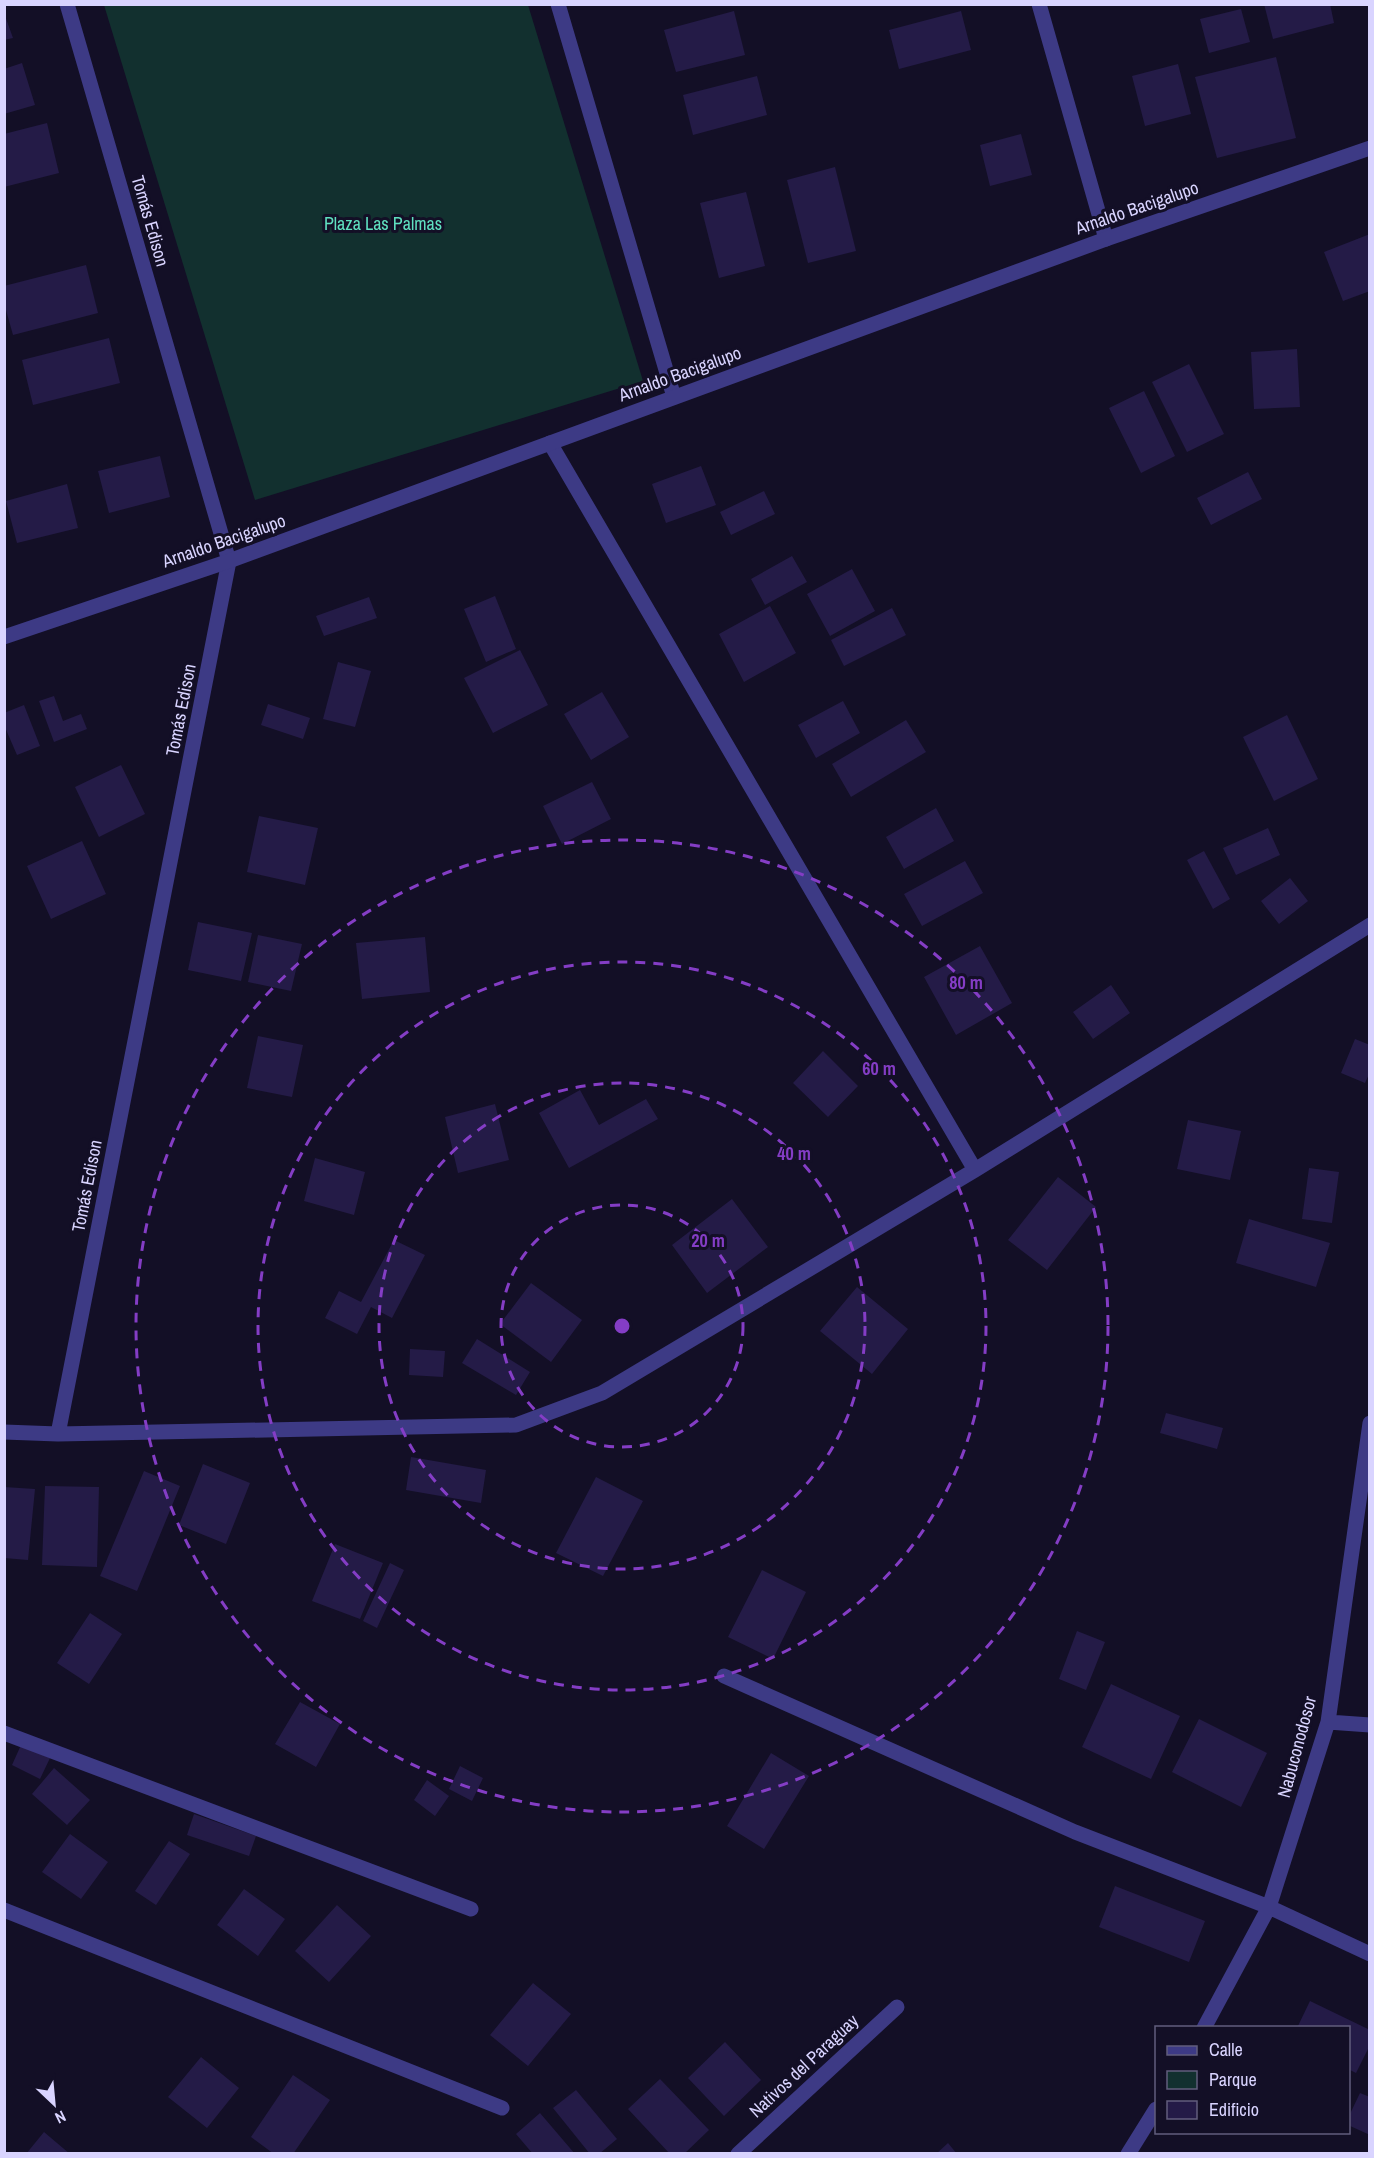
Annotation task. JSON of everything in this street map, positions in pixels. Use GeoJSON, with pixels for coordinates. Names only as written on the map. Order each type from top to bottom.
{"type":"FeatureCollection","features":[{"type":"Feature","properties":{"kind":"street","name":"Tomás Edison"},"geometry":{"type":"LineString","coordinates":[[58,1434],[229,561],[67,4]]}},
{"type":"Feature","properties":{"kind":"street"},"geometry":{"type":"LineString","coordinates":[[558,4],[674,396]]}},
{"type":"Feature","properties":{"kind":"street"},"geometry":{"type":"LineString","coordinates":[[1039,4],[1106,239]]}},
{"type":"Feature","properties":{"kind":"street","name":"Arnaldo Bacigalupo"},"geometry":{"type":"LineString","coordinates":[[4,637],[229,561],[1106,239],[1370,148]]}},
{"type":"Feature","properties":{"kind":"street"},"geometry":{"type":"LineString","coordinates":[[550,444],[975,1170]]}},
{"type":"Feature","properties":{"kind":"street"},"geometry":{"type":"LineString","coordinates":[[4,1432],[58,1434],[516,1425],[602,1393],[975,1170],[1370,925]]}},
{"type":"Feature","properties":{"kind":"street","name":"Nabuconodosor"},"geometry":{"type":"LineString","coordinates":[[1205,2026],[1269,1907],[1328,1722],[1370,1423]]}},
{"type":"Feature","properties":{"kind":"street"},"geometry":{"type":"LineString","coordinates":[[724,1676],[1075,1832],[1269,1907],[1370,1954]]}},
{"type":"Feature","properties":{"kind":"street"},"geometry":{"type":"LineString","coordinates":[[1328,1722],[1370,1725]]}},
{"type":"Feature","properties":{"kind":"street"},"geometry":{"type":"LineString","coordinates":[[4,1733],[471,1909]]}},
{"type":"Feature","properties":{"kind":"street"},"geometry":{"type":"LineString","coordinates":[[4,1910],[502,2108]]}},
{"type":"Feature","properties":{"kind":"street","name":"Nativos del Paraguay"},"geometry":{"type":"LineString","coordinates":[[738,2154],[897,2007]]}},
{"type":"Feature","properties":{"kind":"street"},"geometry":{"type":"LineString","coordinates":[[1128,2154],[1155,2111]]}},
{"type":"Feature","properties":{"kind":"green space","name":"Plaza Las Palmas"},"geometry":{"type":"Polygon","coordinates":[[[104,5],[528,5],[643,381],[255,500],[104,5]]]}},
{"type":"Feature","properties":{"kind":"building"},"geometry":{"type":"Polygon","coordinates":[[[1264,4],[1330,4],[1334,23],[1273,39],[1264,4]]]}},
{"type":"Feature","properties":{"kind":"building"},"geometry":{"type":"Polygon","coordinates":[[[1241,9],[1250,42],[1209,53],[1200,19],[1241,9]]]}},
{"type":"Feature","properties":{"kind":"building"},"geometry":{"type":"Polygon","coordinates":[[[734,11],[745,55],[676,72],[664,30],[734,11]]]}},
{"type":"Feature","properties":{"kind":"building"},"geometry":{"type":"Polygon","coordinates":[[[961,11],[971,50],[899,69],[889,30],[961,11]]]}},
{"type":"Feature","properties":{"kind":"building"},"geometry":{"type":"Polygon","coordinates":[[[4,13],[13,38],[4,40],[4,13]]]}},
{"type":"Feature","properties":{"kind":"building"},"geometry":{"type":"Polygon","coordinates":[[[1276,57],[1296,138],[1217,158],[1195,77],[1276,57]]]}},
{"type":"Feature","properties":{"kind":"building"},"geometry":{"type":"Polygon","coordinates":[[[22,63],[35,105],[4,114],[4,69],[22,63]]]}},
{"type":"Feature","properties":{"kind":"building"},"geometry":{"type":"Polygon","coordinates":[[[1178,64],[1191,114],[1145,126],[1132,76],[1178,64]]]}},
{"type":"Feature","properties":{"kind":"building"},"geometry":{"type":"Polygon","coordinates":[[[757,76],[767,115],[693,135],[683,95],[757,76]]]}},
{"type":"Feature","properties":{"kind":"building"},"geometry":{"type":"Polygon","coordinates":[[[47,123],[59,173],[4,187],[4,134],[47,123]]]}},
{"type":"Feature","properties":{"kind":"building"},"geometry":{"type":"Polygon","coordinates":[[[1021,134],[1032,175],[990,186],[980,145],[1021,134]]]}},
{"type":"Feature","properties":{"kind":"building"},"geometry":{"type":"Polygon","coordinates":[[[835,167],[856,251],[808,263],[787,180],[835,167]]]}},
{"type":"Feature","properties":{"kind":"building"},"geometry":{"type":"Polygon","coordinates":[[[746,192],[765,266],[719,278],[700,203],[746,192]]]}},
{"type":"Feature","properties":{"kind":"building"},"geometry":{"type":"Polygon","coordinates":[[[1370,234],[1370,291],[1343,301],[1324,252],[1370,234]]]}},
{"type":"Feature","properties":{"kind":"building"},"geometry":{"type":"Polygon","coordinates":[[[86,265],[98,313],[13,335],[4,303],[4,286],[86,265]]]}},
{"type":"Feature","properties":{"kind":"building"},"geometry":{"type":"Polygon","coordinates":[[[109,338],[120,383],[33,405],[22,360],[109,338]]]}},
{"type":"Feature","properties":{"kind":"building"},"geometry":{"type":"Polygon","coordinates":[[[1297,349],[1300,407],[1254,409],[1251,352],[1297,349]]]}},
{"type":"Feature","properties":{"kind":"building"},"geometry":{"type":"Polygon","coordinates":[[[1189,364],[1224,434],[1187,452],[1152,382],[1189,364]]]}},
{"type":"Feature","properties":{"kind":"building"},"geometry":{"type":"Polygon","coordinates":[[[1144,391],[1175,456],[1141,473],[1109,408],[1144,391]]]}},
{"type":"Feature","properties":{"kind":"building"},"geometry":{"type":"Polygon","coordinates":[[[160,456],[170,497],[109,513],[98,471],[160,456]]]}},
{"type":"Feature","properties":{"kind":"building"},"geometry":{"type":"Polygon","coordinates":[[[701,466],[716,505],[666,523],[652,484],[701,466]]]}},
{"type":"Feature","properties":{"kind":"building"},"geometry":{"type":"Polygon","coordinates":[[[1248,472],[1262,499],[1211,525],[1197,498],[1248,472]]]}},
{"type":"Feature","properties":{"kind":"building"},"geometry":{"type":"Polygon","coordinates":[[[67,484],[78,528],[17,543],[6,501],[67,484]]]}},
{"type":"Feature","properties":{"kind":"building"},"geometry":{"type":"Polygon","coordinates":[[[764,491],[775,514],[731,535],[720,512],[764,491]]]}},
{"type":"Feature","properties":{"kind":"building"},"geometry":{"type":"Polygon","coordinates":[[[792,556],[807,582],[765,605],[751,579],[792,556]]]}},
{"type":"Feature","properties":{"kind":"building"},"geometry":{"type":"Polygon","coordinates":[[[852,569],[875,611],[830,636],[807,594],[852,569]]]}},
{"type":"Feature","properties":{"kind":"building"},"geometry":{"type":"Polygon","coordinates":[[[495,596],[516,649],[486,662],[464,609],[495,596]]]}},
{"type":"Feature","properties":{"kind":"building"},"geometry":{"type":"Polygon","coordinates":[[[369,597],[377,618],[324,636],[316,616],[369,597]]]}},
{"type":"Feature","properties":{"kind":"building"},"geometry":{"type":"Polygon","coordinates":[[[770,606],[796,653],[744,682],[719,634],[770,606]]]}},
{"type":"Feature","properties":{"kind":"building"},"geometry":{"type":"Polygon","coordinates":[[[892,608],[906,635],[844,666],[831,640],[892,608]]]}},
{"type":"Feature","properties":{"kind":"building"},"geometry":{"type":"Polygon","coordinates":[[[520,650],[548,705],[493,733],[464,678],[520,650]]]}},
{"type":"Feature","properties":{"kind":"building"},"geometry":{"type":"Polygon","coordinates":[[[338,662],[371,671],[355,727],[323,719],[338,662]]]}},
{"type":"Feature","properties":{"kind":"building"},"geometry":{"type":"Polygon","coordinates":[[[602,692],[629,737],[591,760],[564,714],[602,692]]]}},
{"type":"Feature","properties":{"kind":"building"},"geometry":{"type":"Polygon","coordinates":[[[54,696],[63,721],[81,714],[87,729],[54,742],[39,701],[54,696]]]}},
{"type":"Feature","properties":{"kind":"building"},"geometry":{"type":"Polygon","coordinates":[[[843,701],[860,733],[816,758],[798,725],[843,701]]]}},
{"type":"Feature","properties":{"kind":"building"},"geometry":{"type":"Polygon","coordinates":[[[268,704],[310,718],[303,739],[261,725],[268,704]]]}},
{"type":"Feature","properties":{"kind":"building"},"geometry":{"type":"Polygon","coordinates":[[[24,705],[40,746],[17,755],[4,725],[4,713],[24,705]]]}},
{"type":"Feature","properties":{"kind":"building"},"geometry":{"type":"Polygon","coordinates":[[[1287,715],[1318,779],[1274,801],[1243,737],[1287,715]]]}},
{"type":"Feature","properties":{"kind":"building"},"geometry":{"type":"Polygon","coordinates":[[[906,720],[926,752],[851,797],[832,764],[906,720]]]}},
{"type":"Feature","properties":{"kind":"building"},"geometry":{"type":"Polygon","coordinates":[[[121,765],[145,814],[99,837],[75,787],[121,765]]]}},
{"type":"Feature","properties":{"kind":"building"},"geometry":{"type":"Polygon","coordinates":[[[592,782],[611,819],[562,844],[543,806],[592,782]]]}},
{"type":"Feature","properties":{"kind":"building"},"geometry":{"type":"Polygon","coordinates":[[[936,808],[954,841],[904,869],[886,837],[936,808]]]}},
{"type":"Feature","properties":{"kind":"building"},"geometry":{"type":"Polygon","coordinates":[[[259,816],[318,828],[305,885],[247,872],[259,816]]]}},
{"type":"Feature","properties":{"kind":"building"},"geometry":{"type":"Polygon","coordinates":[[[1268,828],[1280,855],[1236,875],[1223,848],[1268,828]]]}},
{"type":"Feature","properties":{"kind":"building"},"geometry":{"type":"Polygon","coordinates":[[[82,841],[106,894],[51,919],[27,866],[82,841]]]}},
{"type":"Feature","properties":{"kind":"building"},"geometry":{"type":"Polygon","coordinates":[[[1204,851],[1230,899],[1213,909],[1187,860],[1204,851]]]}},
{"type":"Feature","properties":{"kind":"building"},"geometry":{"type":"Polygon","coordinates":[[[965,861],[983,893],[922,926],[904,894],[965,861]]]}},
{"type":"Feature","properties":{"kind":"building"},"geometry":{"type":"Polygon","coordinates":[[[1290,878],[1308,901],[1279,924],[1261,901],[1290,878]]]}},
{"type":"Feature","properties":{"kind":"building"},"geometry":{"type":"Polygon","coordinates":[[[198,922],[252,933],[241,981],[188,970],[198,922]]]}},
{"type":"Feature","properties":{"kind":"building"},"geometry":{"type":"Polygon","coordinates":[[[258,935],[302,944],[291,991],[248,982],[258,935]]]}},
{"type":"Feature","properties":{"kind":"building"},"geometry":{"type":"Polygon","coordinates":[[[425,937],[430,992],[362,999],[356,943],[425,937]]]}},
{"type":"Feature","properties":{"kind":"building"},"geometry":{"type":"Polygon","coordinates":[[[980,946],[1012,1003],[956,1035],[924,977],[980,946]]]}},
{"type":"Feature","properties":{"kind":"building"},"geometry":{"type":"Polygon","coordinates":[[[1111,985],[1130,1013],[1093,1039],[1073,1012],[1111,985]]]}},
{"type":"Feature","properties":{"kind":"building"},"geometry":{"type":"Polygon","coordinates":[[[258,1036],[303,1045],[292,1097],[247,1088],[258,1036]]]}},
{"type":"Feature","properties":{"kind":"building"},"geometry":{"type":"Polygon","coordinates":[[[1355,1039],[1370,1045],[1370,1072],[1365,1083],[1341,1073],[1355,1039]]]}},
{"type":"Feature","properties":{"kind":"building"},"geometry":{"type":"Polygon","coordinates":[[[823,1051],[858,1086],[828,1117],[793,1083],[823,1051]]]}},
{"type":"Feature","properties":{"kind":"building"},"geometry":{"type":"Polygon","coordinates":[[[580,1090],[599,1125],[646,1099],[658,1119],[569,1168],[539,1113],[580,1090]]]}},
{"type":"Feature","properties":{"kind":"building"},"geometry":{"type":"Polygon","coordinates":[[[495,1104],[509,1160],[458,1173],[445,1117],[495,1104]]]}},
{"type":"Feature","properties":{"kind":"building"},"geometry":{"type":"Polygon","coordinates":[[[1188,1120],[1241,1131],[1230,1180],[1177,1169],[1188,1120]]]}},
{"type":"Feature","properties":{"kind":"building"},"geometry":{"type":"Polygon","coordinates":[[[315,1158],[365,1172],[354,1215],[304,1201],[315,1158]]]}},
{"type":"Feature","properties":{"kind":"building"},"geometry":{"type":"Polygon","coordinates":[[[1309,1168],[1339,1172],[1332,1223],[1302,1219],[1309,1168]]]}},
{"type":"Feature","properties":{"kind":"building"},"geometry":{"type":"Polygon","coordinates":[[[1058,1177],[1096,1207],[1047,1270],[1008,1240],[1058,1177]]]}},
{"type":"Feature","properties":{"kind":"building"},"geometry":{"type":"Polygon","coordinates":[[[732,1199],[768,1247],[707,1293],[672,1245],[732,1199]]]}},
{"type":"Feature","properties":{"kind":"building"},"geometry":{"type":"Polygon","coordinates":[[[1249,1219],[1330,1243],[1316,1287],[1236,1263],[1249,1219]]]}},
{"type":"Feature","properties":{"kind":"building"},"geometry":{"type":"Polygon","coordinates":[[[394,1240],[425,1255],[392,1318],[371,1307],[357,1334],[325,1318],[339,1291],[361,1302],[394,1240]]]}},
{"type":"Feature","properties":{"kind":"building"},"geometry":{"type":"Polygon","coordinates":[[[531,1283],[582,1320],[551,1362],[500,1324],[531,1283]]]}},
{"type":"Feature","properties":{"kind":"building"},"geometry":{"type":"Polygon","coordinates":[[[857,1287],[908,1329],[872,1374],[820,1331],[857,1287]]]}},
{"type":"Feature","properties":{"kind":"building"},"geometry":{"type":"Polygon","coordinates":[[[477,1339],[530,1372],[516,1395],[462,1363],[477,1339]]]}},
{"type":"Feature","properties":{"kind":"building"},"geometry":{"type":"Polygon","coordinates":[[[410,1349],[445,1351],[443,1377],[409,1375],[410,1349]]]}},
{"type":"Feature","properties":{"kind":"building"},"geometry":{"type":"Polygon","coordinates":[[[1166,1413],[1223,1428],[1217,1449],[1160,1433],[1166,1413]]]}},
{"type":"Feature","properties":{"kind":"building"},"geometry":{"type":"Polygon","coordinates":[[[411,1457],[486,1470],[481,1503],[406,1490],[411,1457]]]}},
{"type":"Feature","properties":{"kind":"building"},"geometry":{"type":"Polygon","coordinates":[[[203,1464],[250,1483],[226,1544],[179,1525],[203,1464]]]}},
{"type":"Feature","properties":{"kind":"building"},"geometry":{"type":"Polygon","coordinates":[[[144,1471],[180,1486],[137,1591],[100,1576],[144,1471]]]}},
{"type":"Feature","properties":{"kind":"building"},"geometry":{"type":"Polygon","coordinates":[[[596,1477],[643,1501],[603,1576],[556,1553],[596,1477]]]}},
{"type":"Feature","properties":{"kind":"building"},"geometry":{"type":"Polygon","coordinates":[[[45,1486],[99,1487],[97,1567],[42,1565],[45,1486]]]}},
{"type":"Feature","properties":{"kind":"building"},"geometry":{"type":"Polygon","coordinates":[[[4,1487],[35,1489],[28,1560],[4,1558],[4,1487]]]}},
{"type":"Feature","properties":{"kind":"building"},"geometry":{"type":"Polygon","coordinates":[[[335,1544],[383,1563],[360,1619],[312,1601],[335,1544]]]}},
{"type":"Feature","properties":{"kind":"building"},"geometry":{"type":"Polygon","coordinates":[[[390,1563],[404,1570],[377,1628],[363,1621],[390,1563]]]}},
{"type":"Feature","properties":{"kind":"building"},"geometry":{"type":"Polygon","coordinates":[[[762,1570],[806,1592],[773,1659],[728,1637],[762,1570]]]}},
{"type":"Feature","properties":{"kind":"building"},"geometry":{"type":"Polygon","coordinates":[[[90,1613],[122,1634],[89,1684],[57,1663],[90,1613]]]}},
{"type":"Feature","properties":{"kind":"building"},"geometry":{"type":"Polygon","coordinates":[[[1077,1631],[1105,1642],[1086,1690],[1059,1679],[1077,1631]]]}},
{"type":"Feature","properties":{"kind":"building"},"geometry":{"type":"Polygon","coordinates":[[[1111,1684],[1180,1716],[1151,1779],[1082,1747],[1111,1684]]]}},
{"type":"Feature","properties":{"kind":"building"},"geometry":{"type":"Polygon","coordinates":[[[300,1702],[340,1724],[316,1767],[275,1744],[300,1702]]]}},
{"type":"Feature","properties":{"kind":"building"},"geometry":{"type":"Polygon","coordinates":[[[1199,1719],[1267,1753],[1241,1807],[1172,1772],[1199,1719]]]}},
{"type":"Feature","properties":{"kind":"building"},"geometry":{"type":"Polygon","coordinates":[[[21,1745],[50,1758],[40,1779],[12,1765],[21,1745]]]}},
{"type":"Feature","properties":{"kind":"building"},"geometry":{"type":"Polygon","coordinates":[[[771,1753],[809,1776],[764,1849],[727,1826],[771,1753]]]}},
{"type":"Feature","properties":{"kind":"building"},"geometry":{"type":"Polygon","coordinates":[[[460,1766],[483,1778],[472,1801],[449,1789],[460,1766]]]}},
{"type":"Feature","properties":{"kind":"building"},"geometry":{"type":"Polygon","coordinates":[[[54,1768],[90,1800],[67,1825],[32,1794],[54,1768]]]}},
{"type":"Feature","properties":{"kind":"building"},"geometry":{"type":"Polygon","coordinates":[[[427,1780],[449,1796],[435,1816],[414,1800],[427,1780]]]}},
{"type":"Feature","properties":{"kind":"building"},"geometry":{"type":"Polygon","coordinates":[[[194,1814],[256,1836],[249,1856],[187,1835],[194,1814]]]}},
{"type":"Feature","properties":{"kind":"building"},"geometry":{"type":"Polygon","coordinates":[[[70,1834],[108,1862],[81,1899],[42,1872],[70,1834]]]}},
{"type":"Feature","properties":{"kind":"building"},"geometry":{"type":"Polygon","coordinates":[[[169,1841],[190,1854],[156,1905],[135,1891],[169,1841]]]}},
{"type":"Feature","properties":{"kind":"building"},"geometry":{"type":"Polygon","coordinates":[[[1115,1886],[1205,1921],[1189,1962],[1099,1927],[1115,1886]]]}},
{"type":"Feature","properties":{"kind":"building"},"geometry":{"type":"Polygon","coordinates":[[[244,1889],[285,1919],[258,1956],[217,1925],[244,1889]]]}},
{"type":"Feature","properties":{"kind":"building"},"geometry":{"type":"Polygon","coordinates":[[[337,1905],[371,1936],[329,1982],[295,1951],[337,1905]]]}},
{"type":"Feature","properties":{"kind":"building"},"geometry":{"type":"Polygon","coordinates":[[[533,1983],[571,2014],[528,2066],[490,2035],[533,1983]]]}},
{"type":"Feature","properties":{"kind":"building"},"geometry":{"type":"Polygon","coordinates":[[[1310,2001],[1370,2030],[1370,2045],[1356,2073],[1350,2070],[1350,2026],[1298,2026],[1310,2001]]]}},
{"type":"Feature","properties":{"kind":"building"},"geometry":{"type":"Polygon","coordinates":[[[725,2042],[761,2080],[724,2116],[688,2078],[725,2042]]]}},
{"type":"Feature","properties":{"kind":"building"},"geometry":{"type":"Polygon","coordinates":[[[201,2057],[239,2088],[207,2128],[168,2097],[201,2057]]]}},
{"type":"Feature","properties":{"kind":"building"},"geometry":{"type":"Polygon","coordinates":[[[293,2075],[330,2100],[293,2154],[274,2154],[251,2137],[293,2075]]]}},
{"type":"Feature","properties":{"kind":"building"},"geometry":{"type":"Polygon","coordinates":[[[660,2079],[709,2130],[684,2154],[670,2154],[628,2109],[660,2079]]]}},
{"type":"Feature","properties":{"kind":"building"},"geometry":{"type":"Polygon","coordinates":[[[576,2090],[617,2139],[599,2154],[590,2154],[553,2108],[576,2090]]]}},
{"type":"Feature","properties":{"kind":"building"},"geometry":{"type":"Polygon","coordinates":[[[1360,2093],[1370,2097],[1370,2135],[1350,2126],[1350,2114],[1360,2093]]]}},
{"type":"Feature","properties":{"kind":"building"},"geometry":{"type":"Polygon","coordinates":[[[540,2113],[575,2154],[533,2154],[516,2134],[540,2113]]]}},
{"type":"Feature","properties":{"kind":"building"},"geometry":{"type":"Polygon","coordinates":[[[44,2132],[70,2154],[26,2154],[44,2132]]]}},
{"type":"Feature","properties":{"kind":"building"},"geometry":{"type":"Polygon","coordinates":[[[948,2143],[957,2154],[936,2154],[948,2143]]]}}]}
